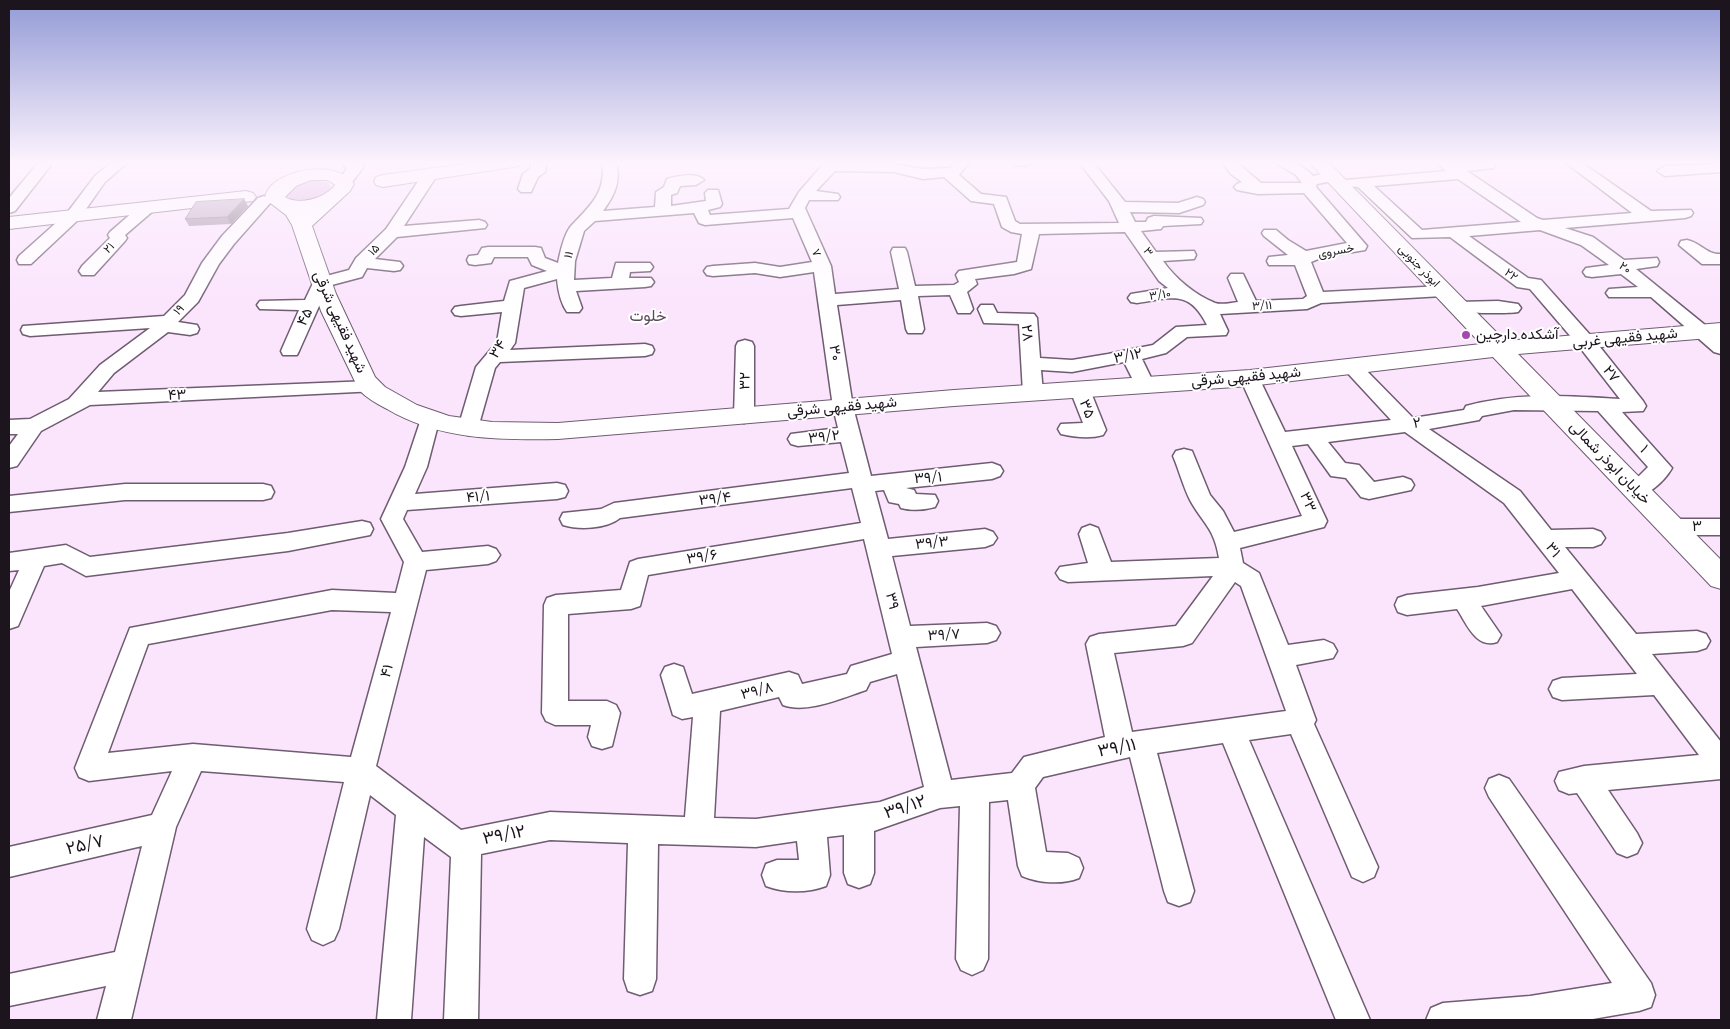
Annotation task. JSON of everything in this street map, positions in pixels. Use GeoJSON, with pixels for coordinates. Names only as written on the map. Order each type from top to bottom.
{"type":"FeatureCollection","features":[{"type":"Feature","properties":{"kind":"street"},"geometry":{"type":"LineString","coordinates":[[24,260],[74,216],[78,210]]}},
{"type":"Feature","properties":{"kind":"street"},"geometry":{"type":"LineString","coordinates":[[9,223],[129,210]]}},
{"type":"Feature","properties":{"kind":"street","name":"۲۱"},"geometry":{"type":"LineString","coordinates":[[88,271],[119,238],[116,235],[146,210]]}},
{"type":"Feature","properties":{"kind":"street","name":"۱۹"},"geometry":{"type":"LineString","coordinates":[[77,404],[107,369],[166,324],[192,298],[211,263],[228,240],[259,210]]}},
{"type":"Feature","properties":{"kind":"street"},"geometry":{"type":"LineString","coordinates":[[291,210],[294,211],[302,225],[314,210]]}},
{"type":"Feature","properties":{"kind":"street","name":"۱۵"},"geometry":{"type":"LineString","coordinates":[[321,283],[356,273],[362,262],[392,232],[404,210]]}},
{"type":"Feature","properties":{"kind":"street","name":"۱۱"},"geometry":{"type":"LineString","coordinates":[[564,279],[577,229],[585,226],[595,210]]}},
{"type":"Feature","properties":{"kind":"street"},"geometry":{"type":"LineString","coordinates":[[590,217],[680,210]]}},
{"type":"Feature","properties":{"kind":"street"},"geometry":{"type":"LineString","coordinates":[[700,210],[705,220],[799,213],[798,210]]}},
{"type":"Feature","properties":{"kind":"street"},"geometry":{"type":"LineString","coordinates":[[1003,210],[1008,224],[1017,229],[1031,231],[1130,228],[1155,226],[1154,221],[1196,221]]}},
{"type":"Feature","properties":{"kind":"street","name":"۳"},"geometry":{"type":"LineString","coordinates":[[1121,210],[1130,228],[1165,277],[1206,305]]}},
{"type":"Feature","properties":{"kind":"street","name":"خسروی"},"geometry":{"type":"LineString","coordinates":[[1317,298],[1303,258],[1320,252],[1360,246],[1330,210]]}},
{"type":"Feature","properties":{"kind":"street","name":"ابوذر جنوبی"},"geometry":{"type":"LineString","coordinates":[[1365,210],[1499,349]]}},
{"type":"Feature","properties":{"kind":"street"},"geometry":{"type":"LineString","coordinates":[[1391,210],[1418,235],[1453,232],[1489,232],[1538,224],[1583,212]]}},
{"type":"Feature","properties":{"kind":"street"},"geometry":{"type":"LineString","coordinates":[[1515,210],[1538,224]]}},
{"type":"Feature","properties":{"kind":"street"},"geometry":{"type":"LineString","coordinates":[[1576,210],[1603,219],[1685,213]]}},
{"type":"Feature","properties":{"kind":"street"},"geometry":{"type":"LineString","coordinates":[[1638,210],[1646,216]]}},
{"type":"Feature","properties":{"kind":"street","name":"۷"},"geometry":{"type":"LineString","coordinates":[[799,213],[822,266],[827,300]]}},
{"type":"Feature","properties":{"kind":"street"},"geometry":{"type":"LineString","coordinates":[[392,232],[449,220],[478,226]]}},
{"type":"Feature","properties":{"kind":"street","name":"۲۰"},"geometry":{"type":"LineString","coordinates":[[1538,224],[1587,241],[1710,331],[1721,348]]}},
{"type":"Feature","properties":{"kind":"street","name":"شهید فقیهی شرقی"},"geometry":{"type":"LineString","coordinates":[[302,225],[311,258],[342,334],[370,387],[405,411],[429,421],[495,431],[558,431],[843,407],[1250,378],[1499,349]]}},
{"type":"Feature","properties":{"kind":"street"},"geometry":{"type":"LineString","coordinates":[[827,300],[898,295],[908,291],[957,290],[968,284],[964,275],[1014,269],[1025,265],[1031,231]]}},
{"type":"Feature","properties":{"kind":"street","name":"۲۲"},"geometry":{"type":"LineString","coordinates":[[1453,232],[1523,283],[1535,284],[1585,341]]}},
{"type":"Feature","properties":{"kind":"street"},"geometry":{"type":"LineString","coordinates":[[1270,233],[1282,244],[1303,258]]}},
{"type":"Feature","properties":{"kind":"street"},"geometry":{"type":"LineString","coordinates":[[1687,245],[1708,260],[1721,251]]}},
{"type":"Feature","properties":{"kind":"street"},"geometry":{"type":"LineString","coordinates":[[107,250],[127,250]]}},
{"type":"Feature","properties":{"kind":"street"},"geometry":{"type":"LineString","coordinates":[[474,260],[485,259],[488,252],[535,252],[538,260],[564,279],[620,284],[644,275]]}},
{"type":"Feature","properties":{"kind":"street"},"geometry":{"type":"LineString","coordinates":[[899,252],[915,330]]}},
{"type":"Feature","properties":{"kind":"street"},"geometry":{"type":"LineString","coordinates":[[1152,257],[1188,255]]}},
{"type":"Feature","properties":{"kind":"street"},"geometry":{"type":"LineString","coordinates":[[1275,260],[1303,258]]}},
{"type":"Feature","properties":{"kind":"street"},"geometry":{"type":"LineString","coordinates":[[362,262],[394,266]]}},
{"type":"Feature","properties":{"kind":"street"},"geometry":{"type":"LineString","coordinates":[[1592,272],[1651,262]]}},
{"type":"Feature","properties":{"kind":"street"},"geometry":{"type":"LineString","coordinates":[[713,270],[755,268],[780,272],[822,266]]}},
{"type":"Feature","properties":{"kind":"street"},"geometry":{"type":"LineString","coordinates":[[1237,278],[1249,307]]}},
{"type":"Feature","properties":{"kind":"street"},"geometry":{"type":"LineString","coordinates":[[564,279],[573,308]]}},
{"type":"Feature","properties":{"kind":"street","name":"۳۴"},"geometry":{"type":"LineString","coordinates":[[468,428],[486,367],[506,343],[516,285],[564,279]]}},
{"type":"Feature","properties":{"kind":"street","name":"۴۵"},"geometry":{"type":"LineString","coordinates":[[290,351],[321,283]]}},
{"type":"Feature","properties":{"kind":"street"},"geometry":{"type":"LineString","coordinates":[[957,290],[964,309]]}},
{"type":"Feature","properties":{"kind":"street","name":"۳/۱۰"},"geometry":{"type":"LineString","coordinates":[[1137,298],[1183,291]]}},
{"type":"Feature","properties":{"kind":"street","name":"۳/۱۱"},"geometry":{"type":"LineString","coordinates":[[1206,305],[1214,309],[1307,304],[1317,298],[1443,291]]}},
{"type":"Feature","properties":{"kind":"street"},"geometry":{"type":"LineString","coordinates":[[1615,293],[1655,291]]}},
{"type":"Feature","properties":{"kind":"street","name":"۳۰"},"geometry":{"type":"LineString","coordinates":[[827,300],[843,407]]}},
{"type":"Feature","properties":{"kind":"street"},"geometry":{"type":"LineString","coordinates":[[266,304],[311,305]]}},
{"type":"Feature","properties":{"kind":"street"},"geometry":{"type":"LineString","coordinates":[[1292,304],[1300,322]]}},
{"type":"Feature","properties":{"kind":"street","name":"۳/۱۲"},"geometry":{"type":"LineString","coordinates":[[1030,363],[1072,366],[1131,356],[1159,349],[1183,331],[1219,331],[1206,305]]}},
{"type":"Feature","properties":{"kind":"street"},"geometry":{"type":"LineString","coordinates":[[461,311],[512,306]]}},
{"type":"Feature","properties":{"kind":"street"},"geometry":{"type":"LineString","coordinates":[[1458,307],[1512,308]]}},
{"type":"Feature","properties":{"kind":"street","name":"۲۸"},"geometry":{"type":"LineString","coordinates":[[987,309],[990,319],[1028,318],[1033,393]]}},
{"type":"Feature","properties":{"kind":"street"},"geometry":{"type":"LineString","coordinates":[[30,330],[166,324],[190,329]]}},
{"type":"Feature","properties":{"kind":"street","name":"شهید فقیهی غربی"},"geometry":{"type":"LineString","coordinates":[[1499,349],[1710,331]]}},
{"type":"Feature","properties":{"kind":"street","name":"۲۷"},"geometry":{"type":"LineString","coordinates":[[1585,341],[1636,406]]}},
{"type":"Feature","properties":{"kind":"street","name":"۳۲"},"geometry":{"type":"LineString","coordinates":[[744,416],[745,346]]}},
{"type":"Feature","properties":{"kind":"street","name":"خیابان ابوذر شمالی"},"geometry":{"type":"LineString","coordinates":[[1499,349],[1721,578]]}},
{"type":"Feature","properties":{"kind":"street"},"geometry":{"type":"LineString","coordinates":[[495,356],[531,357],[600,350],[623,352],[645,350]]}},
{"type":"Feature","properties":{"kind":"street"},"geometry":{"type":"LineString","coordinates":[[1131,356],[1145,386]]}},
{"type":"Feature","properties":{"kind":"street","name":"۳۱"},"geometry":{"type":"LineString","coordinates":[[1352,367],[1410,425],[1512,497],[1705,740],[1721,766]]}},
{"type":"Feature","properties":{"kind":"street","name":"۳۳"},"geometry":{"type":"LineString","coordinates":[[1228,542],[1316,521],[1281,440],[1250,378]]}},
{"type":"Feature","properties":{"kind":"street","name":"۴۳"},"geometry":{"type":"LineString","coordinates":[[9,461],[34,426],[86,399],[370,387]]}},
{"type":"Feature","properties":{"kind":"street","name":"۳۵"},"geometry":{"type":"LineString","coordinates":[[1068,429],[1096,430],[1080,390]]}},
{"type":"Feature","properties":{"kind":"street","name":"۲"},"geometry":{"type":"LineString","coordinates":[[1281,440],[1410,425],[1472,415],[1473,411],[1514,403],[1550,402],[1636,406]]}},
{"type":"Feature","properties":{"kind":"street","name":"۱"},"geometry":{"type":"LineString","coordinates":[[1604,405],[1661,468],[1636,490]]}},
{"type":"Feature","properties":{"kind":"street","name":"۳۹"},"geometry":{"type":"LineString","coordinates":[[843,407],[940,795]]}},
{"type":"Feature","properties":{"kind":"street"},"geometry":{"type":"LineString","coordinates":[[429,421],[416,467],[392,519],[416,562],[488,555]]}},
{"type":"Feature","properties":{"kind":"street"},"geometry":{"type":"LineString","coordinates":[[9,427],[34,426]]}},
{"type":"Feature","properties":{"kind":"street","name":"۳۹/۲"},"geometry":{"type":"LineString","coordinates":[[798,440],[850,434]]}},
{"type":"Feature","properties":{"kind":"street"},"geometry":{"type":"LineString","coordinates":[[1313,436],[1339,471],[1351,470],[1369,490],[1402,485]]}},
{"type":"Feature","properties":{"kind":"street"},"geometry":{"type":"LineString","coordinates":[[1179,891],[1099,644],[1183,636],[1232,568],[1228,542],[1215,517],[1200,498],[1184,456]]}},
{"type":"Feature","properties":{"kind":"street","name":"۳۹/۱"},"geometry":{"type":"LineString","coordinates":[[862,482],[960,476],[966,472],[992,470]]}},
{"type":"Feature","properties":{"kind":"street"},"geometry":{"type":"LineString","coordinates":[[892,481],[897,496],[906,496],[909,502],[927,501]]}},
{"type":"Feature","properties":{"kind":"street","name":"۳۹/۴"},"geometry":{"type":"LineString","coordinates":[[571,519],[606,517],[614,511],[862,482]]}},
{"type":"Feature","properties":{"kind":"street","name":"۴۱/۱"},"geometry":{"type":"LineString","coordinates":[[399,503],[557,491]]}},
{"type":"Feature","properties":{"kind":"street"},"geometry":{"type":"LineString","coordinates":[[9,504],[125,492],[263,492]]}},
{"type":"Feature","properties":{"kind":"street","name":"۳"},"geometry":{"type":"LineString","coordinates":[[1672,527],[1721,527]]}},
{"type":"Feature","properties":{"kind":"street"},"geometry":{"type":"LineString","coordinates":[[9,562],[66,554],[86,566],[288,542],[362,528]]}},
{"type":"Feature","properties":{"kind":"street"},"geometry":{"type":"LineString","coordinates":[[1090,534],[1103,572]]}},
{"type":"Feature","properties":{"kind":"street","name":"۳۹/۳"},"geometry":{"type":"LineString","coordinates":[[876,539],[985,538]]}},
{"type":"Feature","properties":{"kind":"street"},"geometry":{"type":"LineString","coordinates":[[1545,539],[1592,538]]}},
{"type":"Feature","properties":{"kind":"street","name":"۳۹/۶"},"geometry":{"type":"LineString","coordinates":[[602,737],[607,713],[555,713],[556,605],[631,599],[638,568],[876,539]]}},
{"type":"Feature","properties":{"kind":"street"},"geometry":{"type":"LineString","coordinates":[[9,619],[36,558]]}},
{"type":"Feature","properties":{"kind":"street","name":"۴۱"},"geometry":{"type":"LineString","coordinates":[[323,929],[361,771],[416,562]]}},
{"type":"Feature","properties":{"kind":"street"},"geometry":{"type":"LineString","coordinates":[[1068,574],[1204,567],[1232,568],[1251,580],[1301,720],[1363,866]]}},
{"type":"Feature","properties":{"kind":"street"},"geometry":{"type":"LineString","coordinates":[[1406,606],[1463,599],[1577,579]]}},
{"type":"Feature","properties":{"kind":"street"},"geometry":{"type":"LineString","coordinates":[[1463,599],[1488,636]]}},
{"type":"Feature","properties":{"kind":"street"},"geometry":{"type":"LineString","coordinates":[[361,771],[193,757],[89,768],[139,635],[332,600],[405,603]]}},
{"type":"Feature","properties":{"kind":"street","name":"۳۹/۷"},"geometry":{"type":"LineString","coordinates":[[903,649],[987,633]]}},
{"type":"Feature","properties":{"kind":"street"},"geometry":{"type":"LineString","coordinates":[[1630,645],[1697,641]]}},
{"type":"Feature","properties":{"kind":"street","name":"۳۹/۸"},"geometry":{"type":"LineString","coordinates":[[674,675],[682,707],[707,703],[788,683],[792,697],[824,692],[857,682],[860,674],[903,649]]}},
{"type":"Feature","properties":{"kind":"street"},"geometry":{"type":"LineString","coordinates":[[1280,657],[1324,652]]}},
{"type":"Feature","properties":{"kind":"street"},"geometry":{"type":"LineString","coordinates":[[1562,689],[1660,684]]}},
{"type":"Feature","properties":{"kind":"street"},"geometry":{"type":"LineString","coordinates":[[699,831],[707,703]]}},
{"type":"Feature","properties":{"kind":"street","name":"۳۹/۱۱"},"geometry":{"type":"LineString","coordinates":[[1020,785],[1034,766],[1131,745],[1301,720]]}},
{"type":"Feature","properties":{"kind":"street"},"geometry":{"type":"LineString","coordinates":[[1231,730],[1353,1020]]}},
{"type":"Feature","properties":{"kind":"street"},"geometry":{"type":"LineString","coordinates":[[114,1020],[162,828],[193,757]]}},
{"type":"Feature","properties":{"kind":"street"},"geometry":{"type":"LineString","coordinates":[[1627,843],[1577,780],[1721,766]]}},
{"type":"Feature","properties":{"kind":"street","name":"۳۹/۱۲"},"geometry":{"type":"LineString","coordinates":[[361,771],[456,845],[550,826],[756,833],[880,816],[940,795]]}},
{"type":"Feature","properties":{"kind":"street"},"geometry":{"type":"LineString","coordinates":[[940,795],[1020,785],[1033,866],[1068,868]]}},
{"type":"Feature","properties":{"kind":"street"},"geometry":{"type":"LineString","coordinates":[[1443,1020],[1530,1013],[1639,995],[1499,788]]}},
{"type":"Feature","properties":{"kind":"street"},"geometry":{"type":"LineString","coordinates":[[972,959],[975,791]]}},
{"type":"Feature","properties":{"kind":"street"},"geometry":{"type":"LineString","coordinates":[[394,1020],[411,810]]}},
{"type":"Feature","properties":{"kind":"street"},"geometry":{"type":"LineString","coordinates":[[859,819],[859,874]]}},
{"type":"Feature","properties":{"kind":"street"},"geometry":{"type":"LineString","coordinates":[[777,875],[815,875],[811,826]]}},
{"type":"Feature","properties":{"kind":"street","name":"۲۵/۷"},"geometry":{"type":"LineString","coordinates":[[9,862],[162,828]]}},
{"type":"Feature","properties":{"kind":"street"},"geometry":{"type":"LineString","coordinates":[[640,979],[643,829]]}},
{"type":"Feature","properties":{"kind":"street"},"geometry":{"type":"LineString","coordinates":[[461,1020],[466,843]]}},
{"type":"Feature","properties":{"kind":"street"},"geometry":{"type":"LineString","coordinates":[[9,990],[128,964]]}},
{"type":"Feature","properties":{"kind":"building"},"geometry":{"type":"Polygon","coordinates":[[[191,210],[234,210],[227,217],[185,219],[191,210]]]}},
{"type":"Feature","properties":{"kind":"place","name":"آشکده دارچین"},"geometry":{"type":"Point","coordinates":[1466,335]}},
{"type":"Feature","properties":{"kind":"district","name":"خلوت"},"geometry":{"type":"Point","coordinates":[648,316]}}]}
